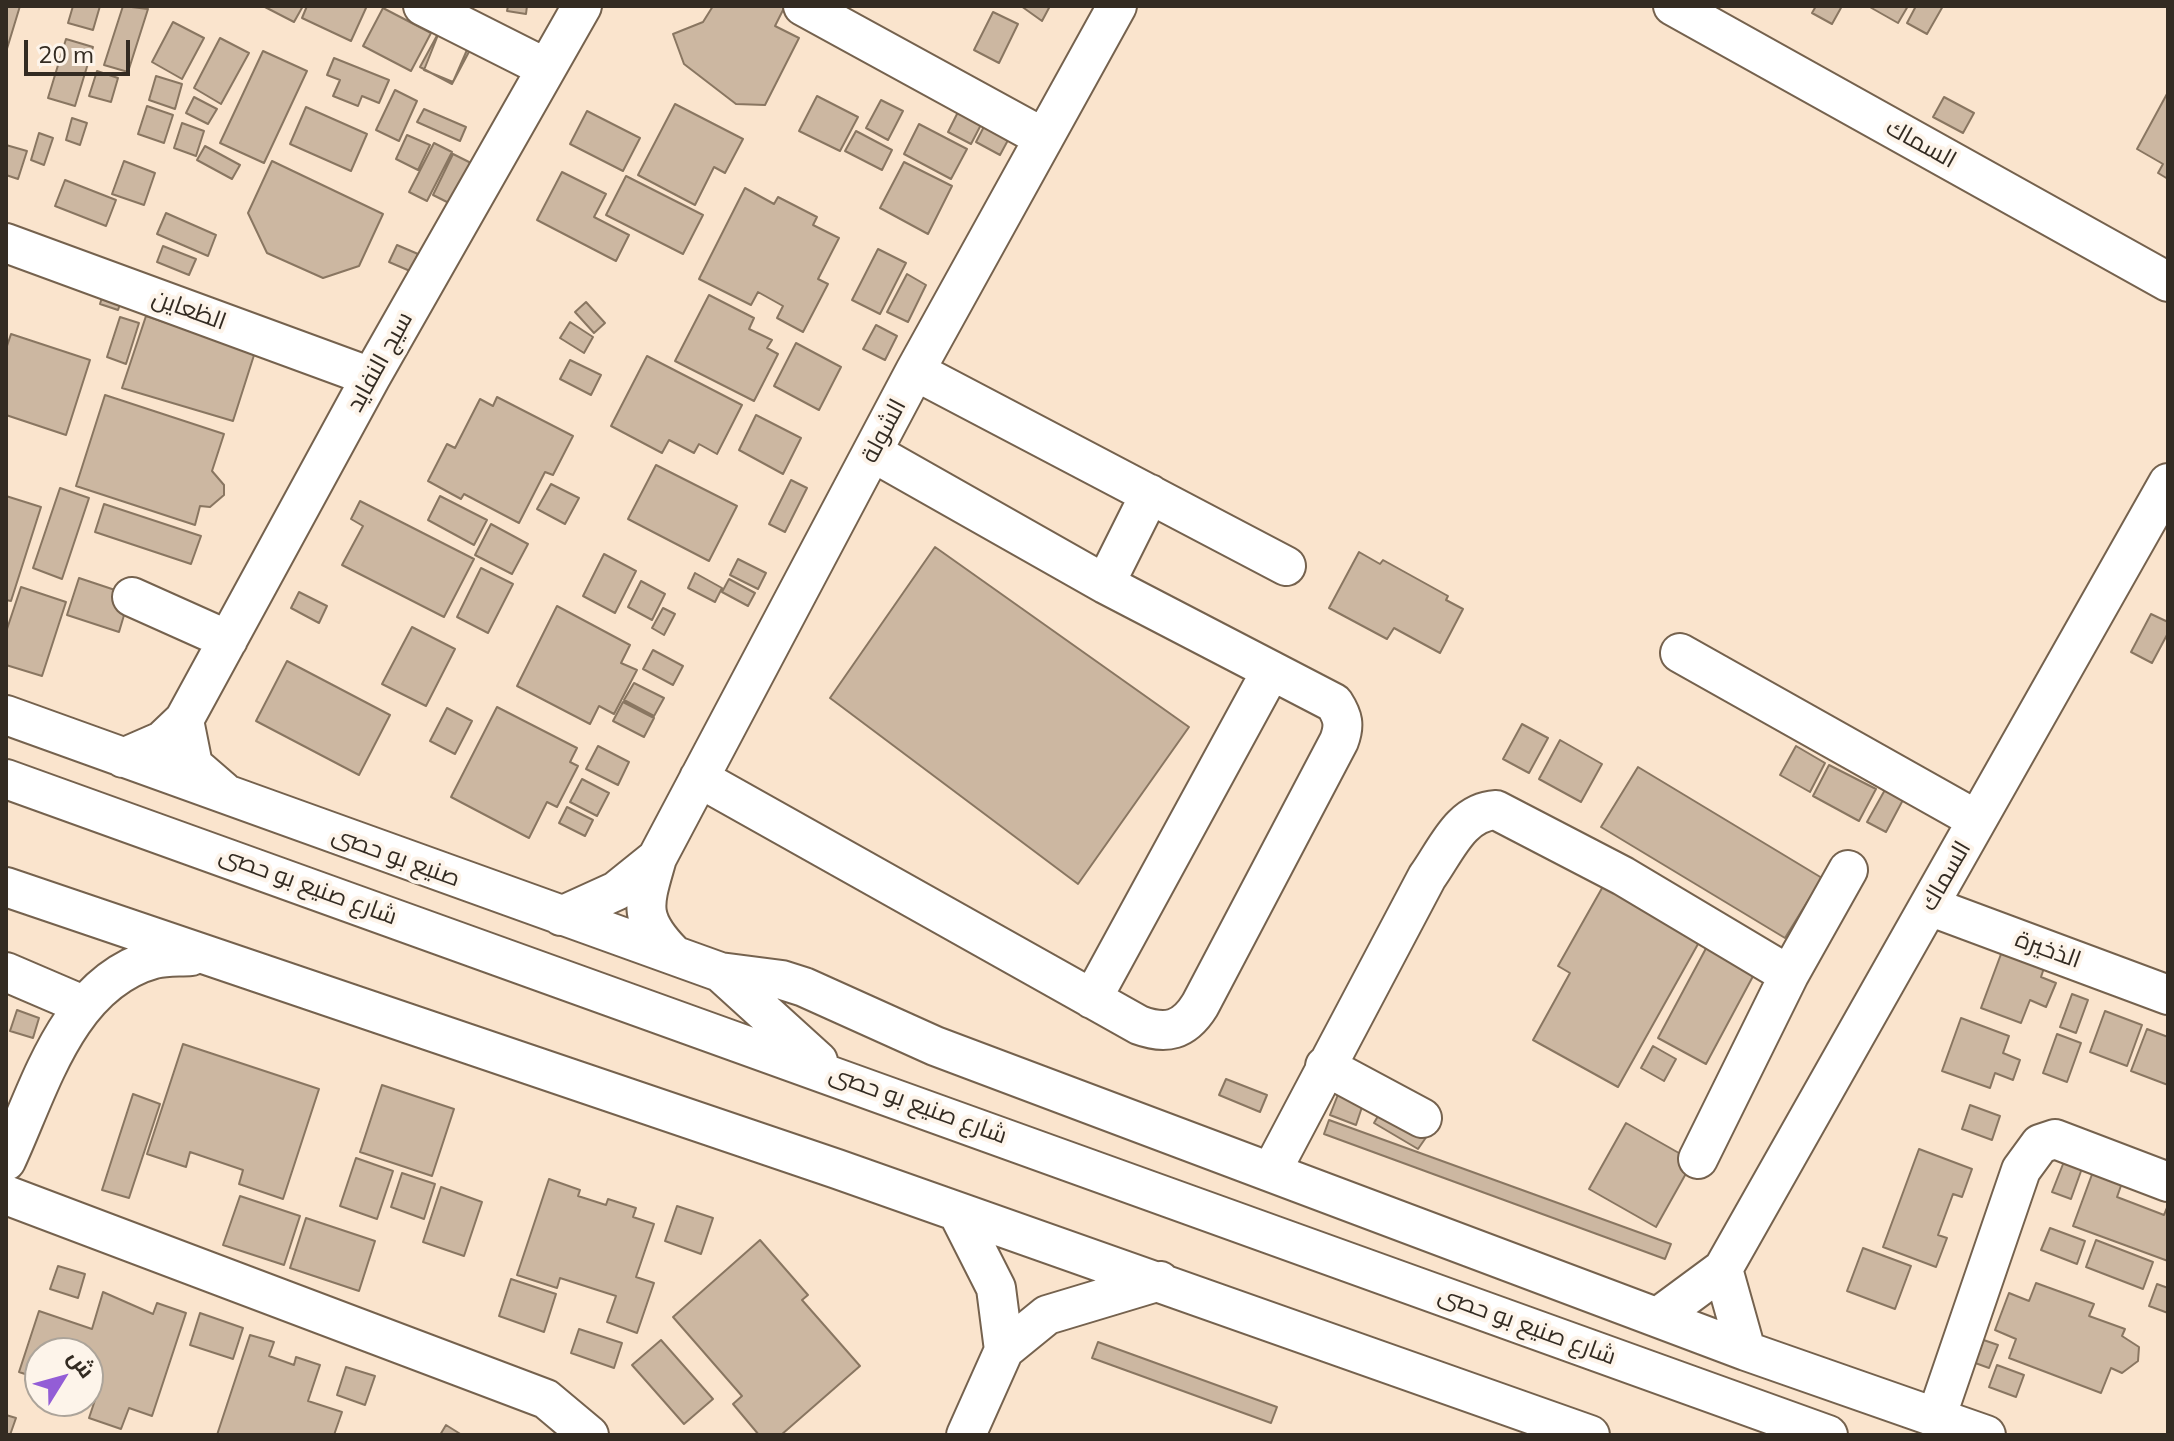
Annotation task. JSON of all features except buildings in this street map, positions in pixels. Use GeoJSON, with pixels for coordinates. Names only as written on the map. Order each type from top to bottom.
{"type":"FeatureCollection","features":[{"type":"Feature","properties":{"kind":"street"},"geometry":{"type":"LineString","coordinates":[[423,6],[546,68]]}},
{"type":"Feature","properties":{"kind":"street","name":"سيج النفايد"},"geometry":{"type":"LineString","coordinates":[[123,758],[162,741],[184,720],[371,377],[582,6]]}},
{"type":"Feature","properties":{"kind":"street"},"geometry":{"type":"LineString","coordinates":[[803,6],[1044,138]]}},
{"type":"Feature","properties":{"kind":"street","name":"الشولة"},"geometry":{"type":"LineString","coordinates":[[672,953],[650,929],[646,917],[645,900],[657,858],[915,371],[1117,6]]}},
{"type":"Feature","properties":{"kind":"street","name":"السماك"},"geometry":{"type":"LineString","coordinates":[[1680,8],[2168,282]]}},
{"type":"Feature","properties":{"kind":"street","name":"الظعاين"},"geometry":{"type":"LineString","coordinates":[[6,243],[371,377]]}},
{"type":"Feature","properties":{"kind":"street"},"geometry":{"type":"LineString","coordinates":[[915,371],[1286,566]]}},
{"type":"Feature","properties":{"kind":"street"},"geometry":{"type":"LineString","coordinates":[[699,778],[1156,1032],[1174,1031],[1190,1021],[1200,1005],[1344,728],[1342,715],[1334,703],[1105,584],[872,452]]}},
{"type":"Feature","properties":{"kind":"street","name":"السماك"},"geometry":{"type":"LineString","coordinates":[[1658,1317],[1723,1269],[2168,483]]}},
{"type":"Feature","properties":{"kind":"street"},"geometry":{"type":"LineString","coordinates":[[1105,584],[1150,494]]}},
{"type":"Feature","properties":{"kind":"street"},"geometry":{"type":"LineString","coordinates":[[132,597],[228,640]]}},
{"type":"Feature","properties":{"kind":"street"},"geometry":{"type":"LineString","coordinates":[[1680,653],[1977,820]]}},
{"type":"Feature","properties":{"kind":"street"},"geometry":{"type":"LineString","coordinates":[[1092,999],[1271,671]]}},
{"type":"Feature","properties":{"kind":"street"},"geometry":{"type":"LineString","coordinates":[[6,715],[232,797]]}},
{"type":"Feature","properties":{"kind":"street"},"geometry":{"type":"LineString","coordinates":[[184,720],[193,765],[232,797]]}},
{"type":"Feature","properties":{"kind":"street"},"geometry":{"type":"LineString","coordinates":[[6,739],[58,734]]}},
{"type":"Feature","properties":{"kind":"street","name":"شارع صنيع بو حصى"},"geometry":{"type":"LineString","coordinates":[[6,779],[1828,1435]]}},
{"type":"Feature","properties":{"kind":"street","name":"صنيع بو حصى"},"geometry":{"type":"LineString","coordinates":[[232,797],[561,916]]}},
{"type":"Feature","properties":{"kind":"street"},"geometry":{"type":"LineString","coordinates":[[1271,1172],[1427,877],[1454,835],[1483,811],[1496,810],[1623,876],[1789,975]]}},
{"type":"Feature","properties":{"kind":"street","name":"الشولة"},"geometry":{"type":"LineString","coordinates":[[561,916],[616,891],[657,858]]}},
{"type":"Feature","properties":{"kind":"street"},"geometry":{"type":"LineString","coordinates":[[1698,1159],[1789,975],[1848,870]]}},
{"type":"Feature","properties":{"kind":"street"},"geometry":{"type":"LineString","coordinates":[[6,887],[837,1169],[959,1215],[1160,1281],[1590,1435]]}},
{"type":"Feature","properties":{"kind":"street","name":"الذخيرة"},"geometry":{"type":"LineString","coordinates":[[1929,906],[2168,995]]}},
{"type":"Feature","properties":{"kind":"street"},"geometry":{"type":"LineString","coordinates":[[561,916],[720,972],[782,980],[804,987],[935,1046],[1746,1351],[1986,1435]]}},
{"type":"Feature","properties":{"kind":"street"},"geometry":{"type":"LineString","coordinates":[[6,1161],[68,1028],[83,1005],[115,976],[155,959],[199,955]]}},
{"type":"Feature","properties":{"kind":"street"},"geometry":{"type":"LineString","coordinates":[[6,972],[83,1005]]}},
{"type":"Feature","properties":{"kind":"street"},"geometry":{"type":"LineString","coordinates":[[720,972],[831,1074]]}},
{"type":"Feature","properties":{"kind":"street"},"geometry":{"type":"LineString","coordinates":[[1325,1066],[1422,1118]]}},
{"type":"Feature","properties":{"kind":"street"},"geometry":{"type":"LineString","coordinates":[[1936,1418],[2021,1170],[2040,1144],[2055,1139],[2168,1182]]}},
{"type":"Feature","properties":{"kind":"street"},"geometry":{"type":"LineString","coordinates":[[6,1195],[546,1399],[589,1435]]}},
{"type":"Feature","properties":{"kind":"street"},"geometry":{"type":"LineString","coordinates":[[959,1215],[996,1288],[1004,1350]]}},
{"type":"Feature","properties":{"kind":"street"},"geometry":{"type":"LineString","coordinates":[[1723,1269],[1746,1351]]}},
{"type":"Feature","properties":{"kind":"street"},"geometry":{"type":"LineString","coordinates":[[966,1435],[1004,1350],[1047,1315],[1160,1281]]}}]}
